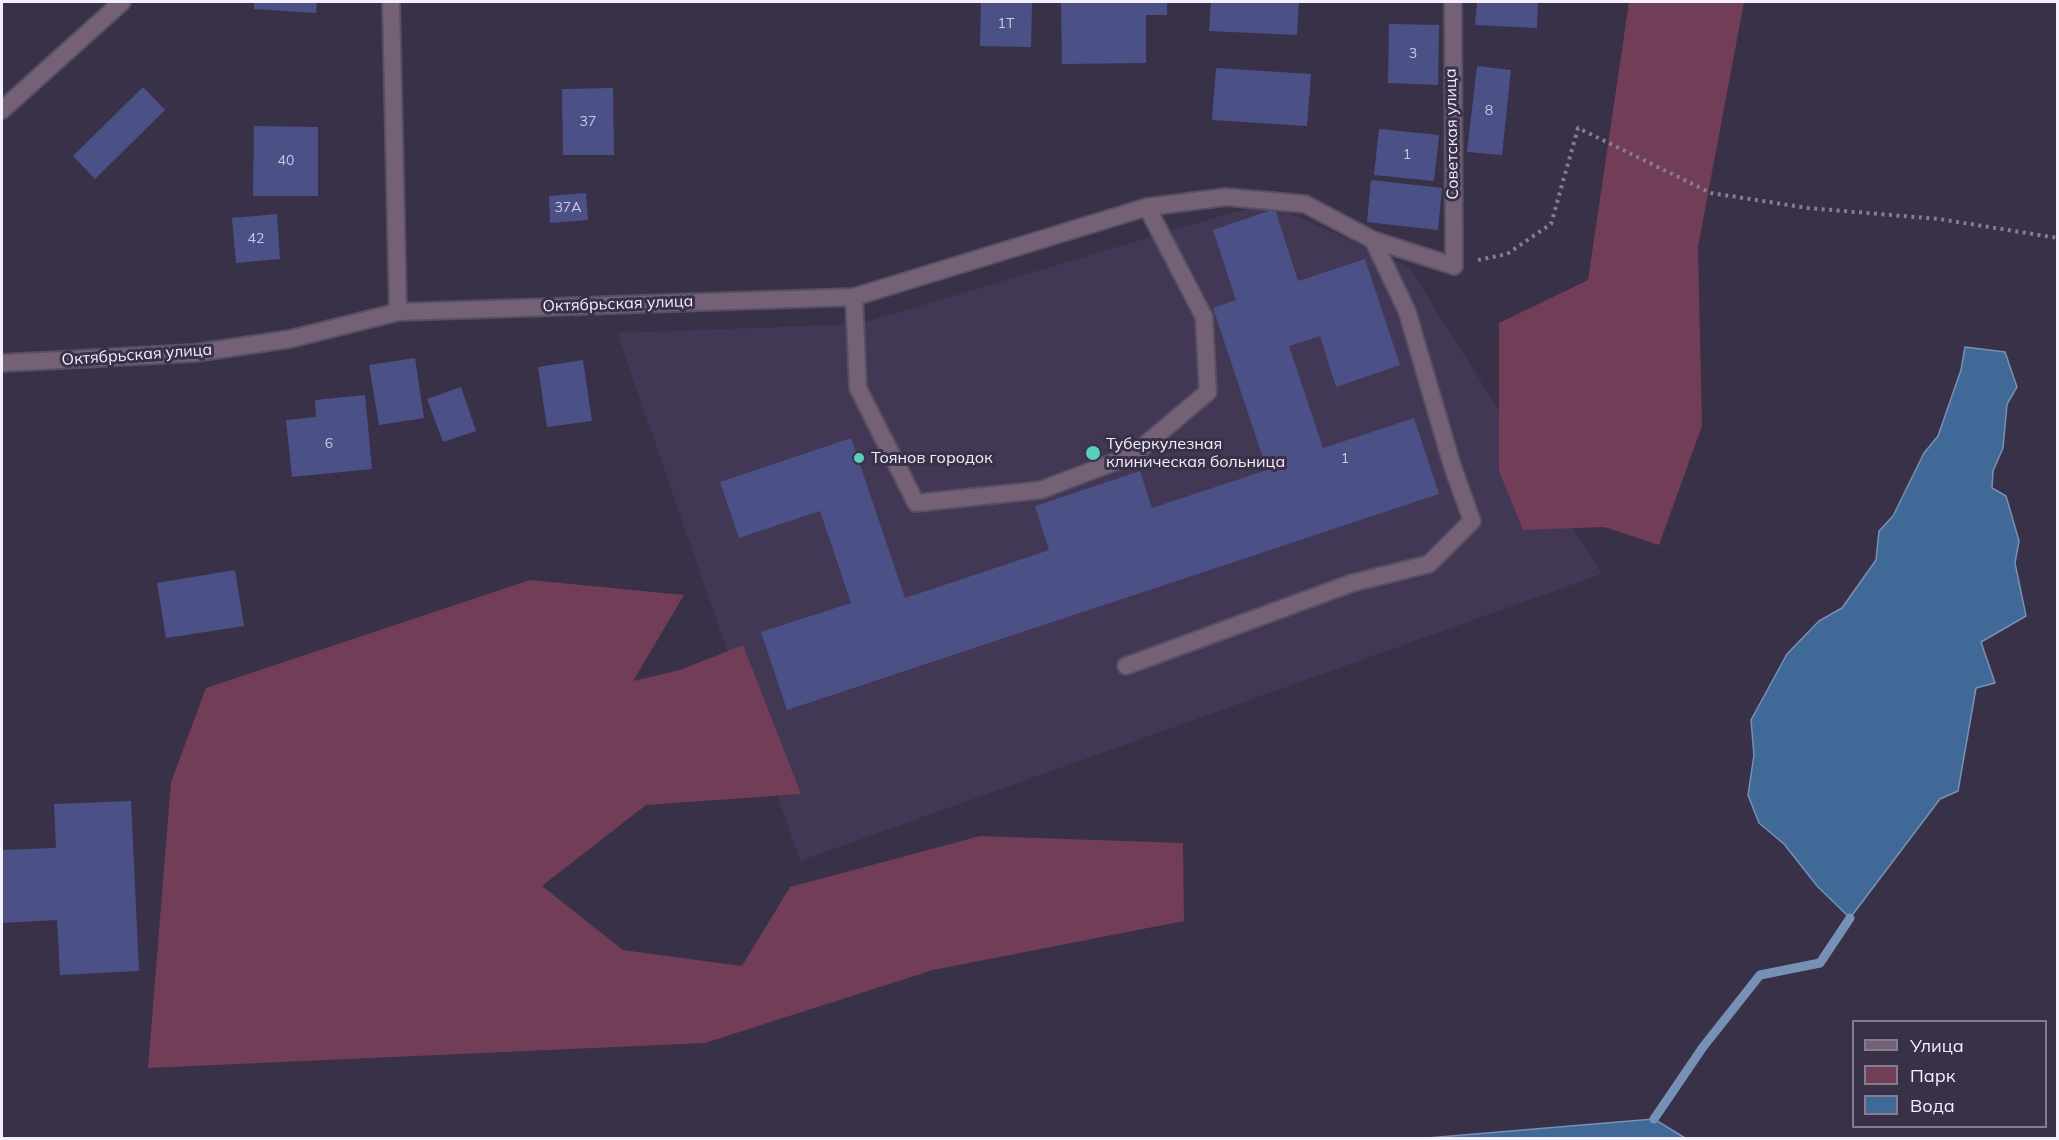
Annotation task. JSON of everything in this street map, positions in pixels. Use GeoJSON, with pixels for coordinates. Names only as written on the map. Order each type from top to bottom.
{"type":"FeatureCollection","features":[{"type":"Feature","properties":{"kind":"street"},"geometry":{"type":"LineString","coordinates":[[2,110],[122,2]]}},
{"type":"Feature","properties":{"kind":"street"},"geometry":{"type":"LineString","coordinates":[[391,2],[398,312]]}},
{"type":"Feature","properties":{"kind":"street","name":"Советская улица"},"geometry":{"type":"LineString","coordinates":[[1453,2],[1454,266]]}},
{"type":"Feature","properties":{"kind":"street","name":"Октябрьская улица"},"geometry":{"type":"LineString","coordinates":[[2,363],[195,353],[290,339],[398,312],[854,297],[1147,207],[1226,196],[1305,204],[1373,240],[1454,266]]}},
{"type":"Feature","properties":{"kind":"street"},"geometry":{"type":"LineString","coordinates":[[854,297],[858,388],[916,503],[1041,490],[1133,455],[1208,392],[1204,318],[1147,207]]}},
{"type":"Feature","properties":{"kind":"street"},"geometry":{"type":"LineString","coordinates":[[1126,666],[1352,584],[1429,564],[1472,520],[1452,465],[1407,311],[1373,240]]}},
{"type":"Feature","properties":{"kind":"path"},"geometry":{"type":"LineString","coordinates":[[1454,266],[1507,254],[1551,224],[1578,128],[1711,193],[1808,208],[1939,219],[2058,238]]}},
{"type":"Feature","properties":{"kind":"shaded area","name":"Туберкулезная клиническая больница"},"geometry":{"type":"Polygon","coordinates":[[[1272,205],[1409,267],[1602,574],[800,861],[617,333],[859,324],[1234,212],[1272,205]]]}},
{"type":"Feature","properties":{"kind":"green space"},"geometry":{"type":"Polygon","coordinates":[[[1629,2],[1744,2],[1698,247],[1702,426],[1659,545],[1604,527],[1523,530],[1499,471],[1499,323],[1588,280],[1629,2]]]}},
{"type":"Feature","properties":{"kind":"green space"},"geometry":{"type":"Polygon","coordinates":[[[530,580],[684,595],[633,681],[680,670],[743,645],[801,794],[646,805],[542,886],[623,950],[742,966],[790,887],[980,836],[1183,843],[1184,921],[933,970],[705,1043],[148,1068],[171,782],[206,688],[530,580]]]}},
{"type":"Feature","properties":{"kind":"water"},"geometry":{"type":"Polygon","coordinates":[[[1965,347],[2005,352],[2017,387],[2007,404],[2003,448],[1993,471],[1992,488],[2006,496],[2019,541],[2015,563],[2026,616],[1981,642],[1995,683],[1976,688],[1958,791],[1940,799],[1850,918],[1818,887],[1784,844],[1759,823],[1748,795],[1754,755],[1751,720],[1787,654],[1819,621],[1842,608],[1876,560],[1879,531],[1893,516],[1924,453],[1938,436],[1961,370],[1965,347]]]}},
{"type":"Feature","properties":{"kind":"water"},"geometry":{"type":"Polygon","coordinates":[[[1654,1119],[1685,1138],[1427,1138],[1654,1119]]]}},
{"type":"Feature","properties":{"kind":"building"},"geometry":{"type":"Polygon","coordinates":[[[254,2],[317,2],[316,13],[254,9],[254,2]]]}},
{"type":"Feature","properties":{"kind":"building"},"geometry":{"type":"Polygon","coordinates":[[[981,2],[1032,2],[1031,47],[980,46],[981,2]]]}},
{"type":"Feature","properties":{"kind":"building"},"geometry":{"type":"Polygon","coordinates":[[[1061,2],[1167,2],[1167,15],[1146,15],[1146,63],[1062,64],[1061,2]]]}},
{"type":"Feature","properties":{"kind":"building"},"geometry":{"type":"Polygon","coordinates":[[[1211,2],[1299,2],[1297,35],[1209,31],[1211,2]]]}},
{"type":"Feature","properties":{"kind":"building"},"geometry":{"type":"Polygon","coordinates":[[[1477,2],[1538,2],[1537,28],[1475,25],[1477,2]]]}},
{"type":"Feature","properties":{"kind":"building"},"geometry":{"type":"Polygon","coordinates":[[[1389,24],[1439,25],[1438,85],[1388,83],[1389,24]]]}},
{"type":"Feature","properties":{"kind":"building"},"geometry":{"type":"Polygon","coordinates":[[[1477,66],[1511,70],[1502,155],[1467,152],[1477,66]]]}},
{"type":"Feature","properties":{"kind":"building"},"geometry":{"type":"Polygon","coordinates":[[[1216,68],[1311,74],[1307,126],[1212,120],[1216,68]]]}},
{"type":"Feature","properties":{"kind":"building"},"geometry":{"type":"Polygon","coordinates":[[[143,87],[165,110],[95,179],[73,156],[143,87]]]}},
{"type":"Feature","properties":{"kind":"building"},"geometry":{"type":"Polygon","coordinates":[[[613,88],[614,155],[563,155],[562,89],[613,88]]]}},
{"type":"Feature","properties":{"kind":"building"},"geometry":{"type":"Polygon","coordinates":[[[254,126],[318,127],[318,196],[253,196],[254,126]]]}},
{"type":"Feature","properties":{"kind":"building"},"geometry":{"type":"Polygon","coordinates":[[[1379,129],[1439,135],[1434,181],[1374,175],[1379,129]]]}},
{"type":"Feature","properties":{"kind":"building"},"geometry":{"type":"Polygon","coordinates":[[[1371,180],[1442,188],[1438,230],[1367,222],[1371,180]]]}},
{"type":"Feature","properties":{"kind":"building"},"geometry":{"type":"Polygon","coordinates":[[[586,193],[588,220],[550,223],[549,196],[586,193]]]}},
{"type":"Feature","properties":{"kind":"building"},"geometry":{"type":"Polygon","coordinates":[[[1275,209],[1298,281],[1365,259],[1400,365],[1336,387],[1320,336],[1289,346],[1323,448],[1414,418],[1439,494],[787,710],[761,632],[851,603],[820,511],[739,538],[720,482],[851,438],[905,598],[1049,550],[1035,506],[1140,471],[1152,508],[1267,470],[1213,308],[1236,300],[1213,230],[1275,209]]]}},
{"type":"Feature","properties":{"kind":"building"},"geometry":{"type":"Polygon","coordinates":[[[277,214],[280,259],[236,263],[232,218],[277,214]]]}},
{"type":"Feature","properties":{"kind":"building"},"geometry":{"type":"Polygon","coordinates":[[[415,358],[424,418],[379,425],[369,365],[415,358]]]}},
{"type":"Feature","properties":{"kind":"building"},"geometry":{"type":"Polygon","coordinates":[[[583,360],[592,421],[547,427],[538,367],[583,360]]]}},
{"type":"Feature","properties":{"kind":"building"},"geometry":{"type":"Polygon","coordinates":[[[461,387],[476,431],[443,442],[427,399],[461,387]]]}},
{"type":"Feature","properties":{"kind":"building"},"geometry":{"type":"Polygon","coordinates":[[[365,395],[372,469],[292,477],[286,420],[316,417],[315,400],[365,395]]]}},
{"type":"Feature","properties":{"kind":"building"},"geometry":{"type":"Polygon","coordinates":[[[235,570],[244,626],[166,638],[157,583],[235,570]]]}},
{"type":"Feature","properties":{"kind":"building"},"geometry":{"type":"Polygon","coordinates":[[[131,801],[139,971],[60,975],[57,920],[2,923],[2,850],[56,848],[54,804],[131,801]]]}},
{"type":"Feature","properties":{"kind":"waterway"},"geometry":{"type":"LineString","coordinates":[[1654,1119],[1703,1047],[1760,975],[1820,963],[1850,918]]}},
{"type":"Feature","properties":{"kind":"place","name":"Туберкулезная клиническая больница"},"geometry":{"type":"Point","coordinates":[1093,453]}},
{"type":"Feature","properties":{"kind":"place","name":"Тоянов городок"},"geometry":{"type":"Point","coordinates":[859,458]}}]}
